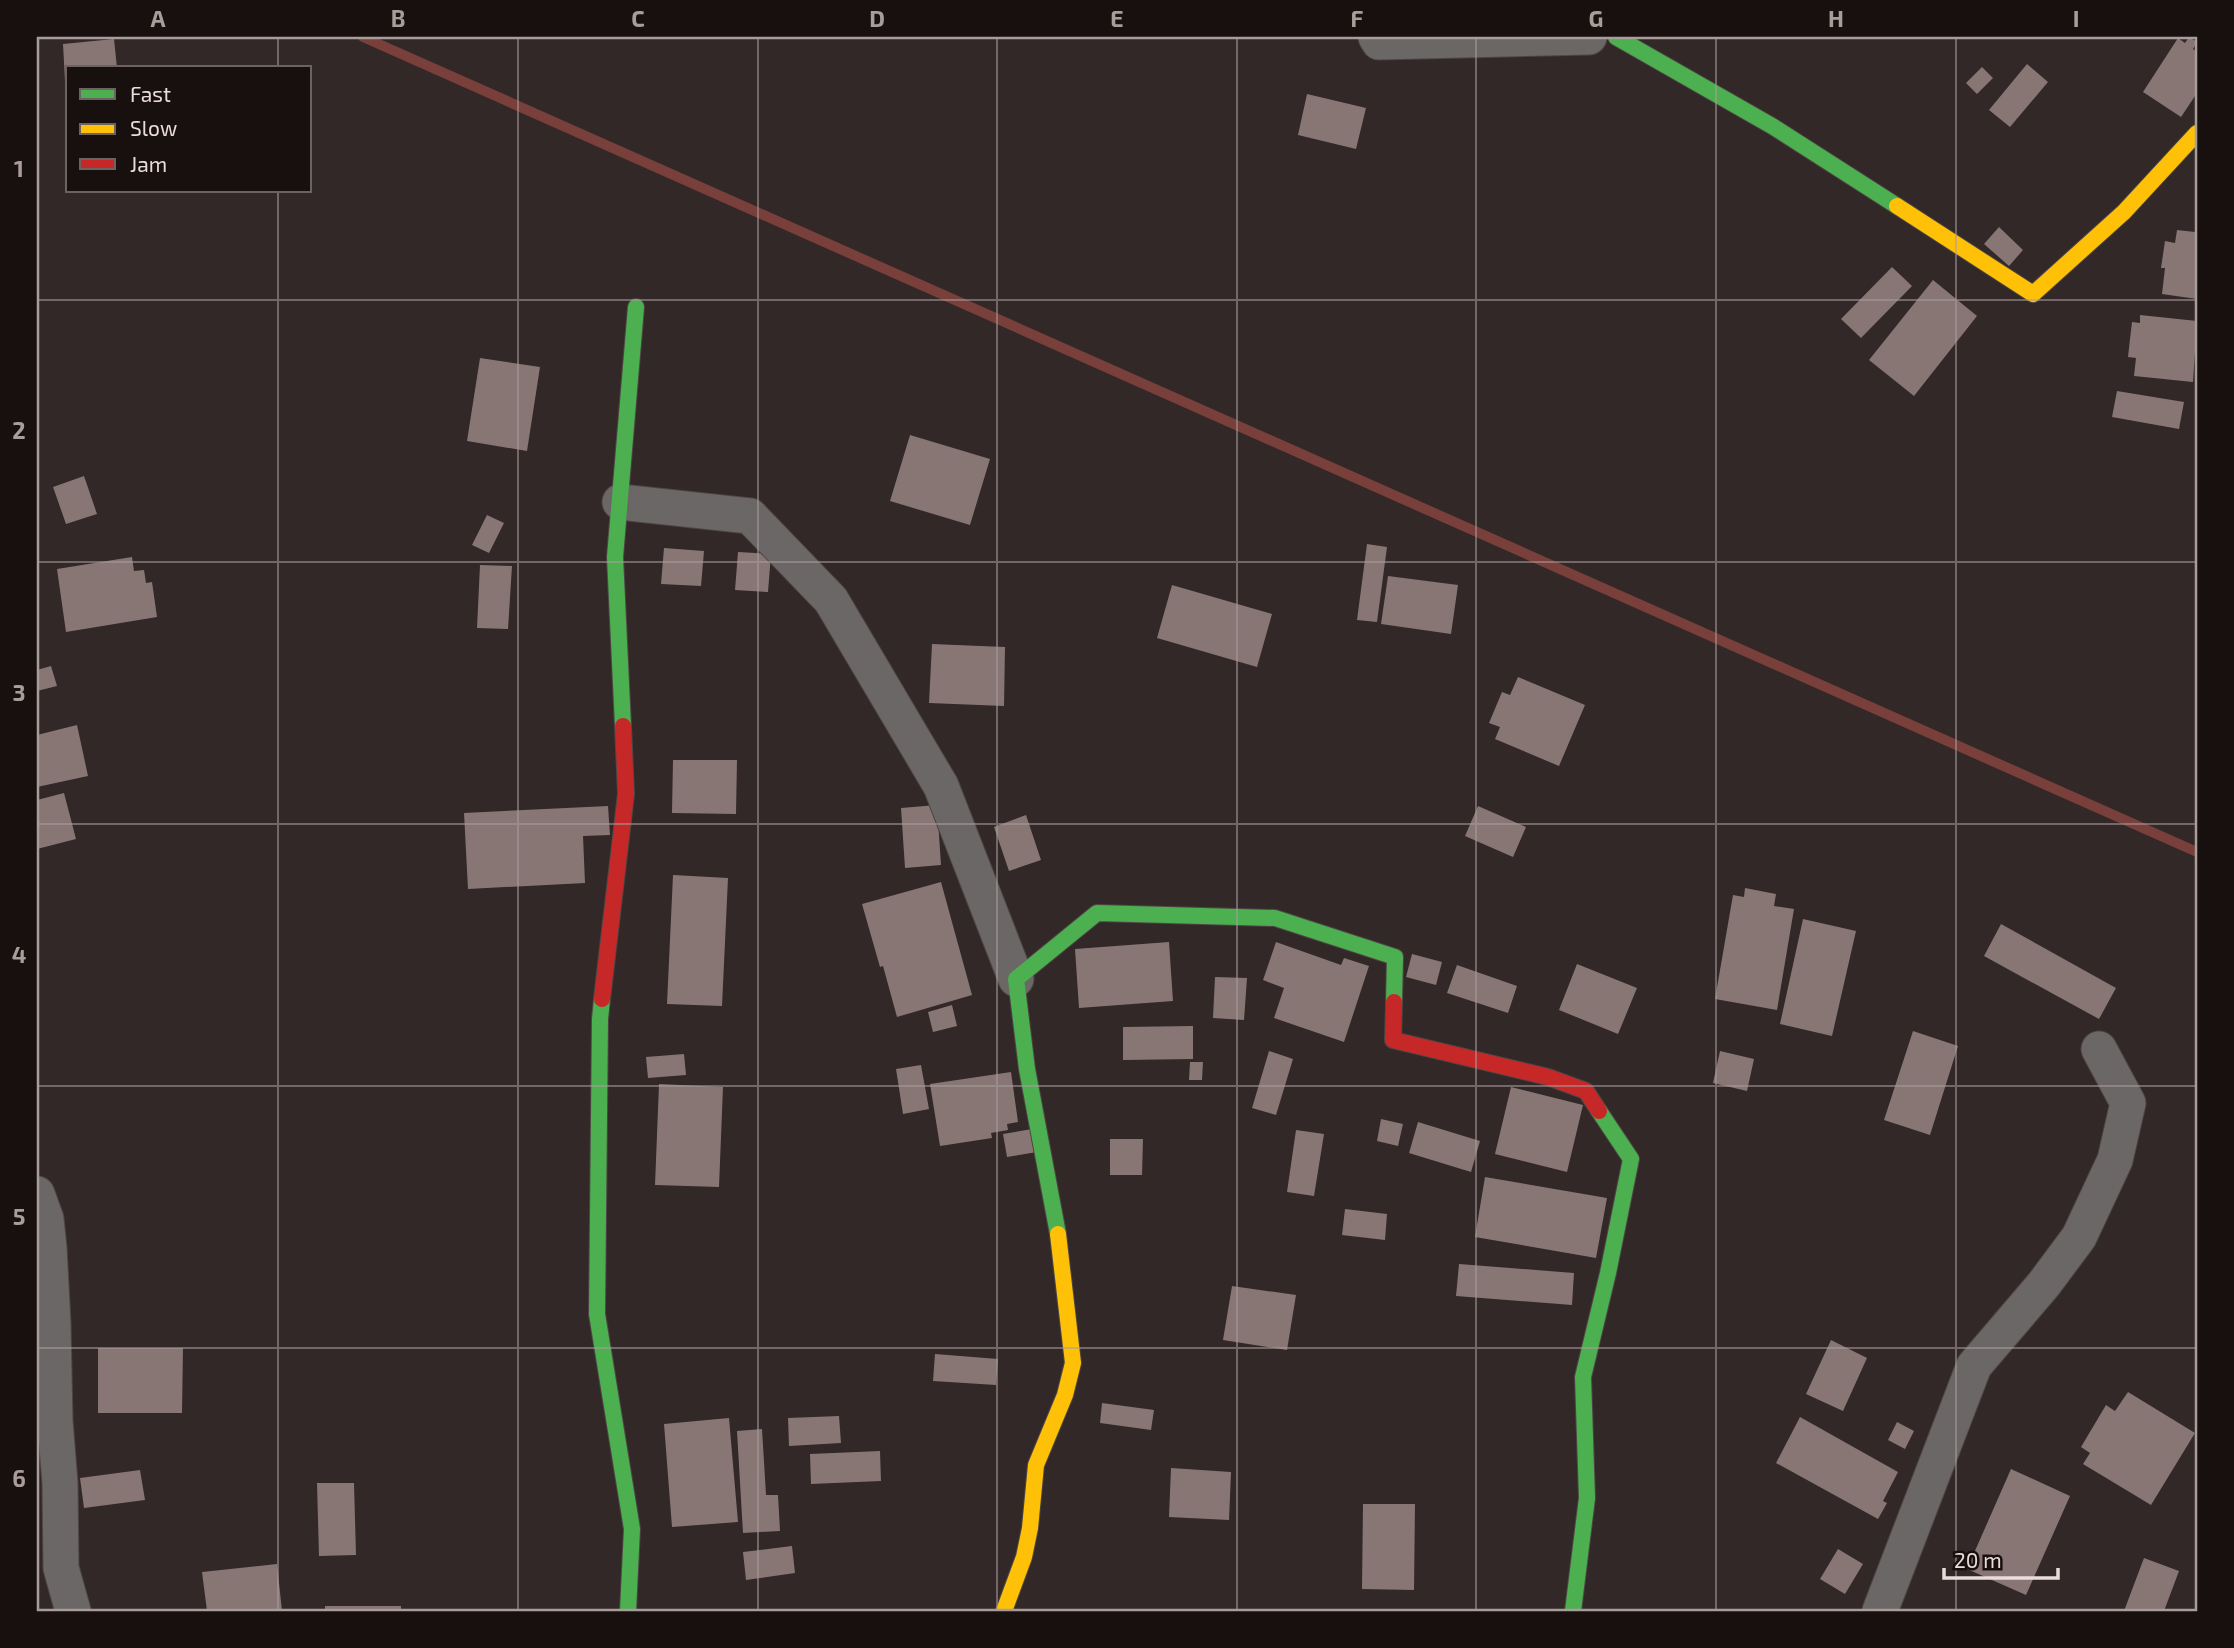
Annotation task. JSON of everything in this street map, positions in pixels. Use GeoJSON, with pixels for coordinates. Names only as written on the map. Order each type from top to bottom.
{"type":"FeatureCollection","features":[{"type":"Feature","properties":{"kind":"street"},"geometry":{"type":"LineString","coordinates":[[1376,37],[1379,42],[1588,37]]}},
{"type":"Feature","properties":{"kind":"street"},"geometry":{"type":"LineString","coordinates":[[1616,37],[1772,126],[2034,294],[2124,212],[2197,133]]}},
{"type":"Feature","properties":{"kind":"street"},"geometry":{"type":"LineString","coordinates":[[628,1611],[632,1529],[597,1314],[600,1019],[626,793],[615,557],[636,307]]}},
{"type":"Feature","properties":{"kind":"street"},"geometry":{"type":"LineString","coordinates":[[620,502],[750,516],[831,600],[941,786],[1016,979],[1027,1069],[1055,1211],[1073,1363],[1065,1395],[1036,1465],[1030,1528],[1024,1557],[1004,1611]]}},
{"type":"Feature","properties":{"kind":"street"},"geometry":{"type":"LineString","coordinates":[[1016,979],[1097,913],[1275,918],[1395,957],[1393,1040],[1548,1077],[1586,1091],[1631,1159],[1583,1377],[1587,1498],[1573,1611]]}},
{"type":"Feature","properties":{"kind":"street"},"geometry":{"type":"LineString","coordinates":[[1880,1611],[1974,1366],[2044,1284],[2079,1237],[2115,1160],[2128,1103],[2099,1049]]}},
{"type":"Feature","properties":{"kind":"street"},"geometry":{"type":"LineString","coordinates":[[37,1194],[46,1219],[49,1248],[60,1483],[61,1568],[73,1611]]}},
{"type":"Feature","properties":{"kind":"building"},"geometry":{"type":"Polygon","coordinates":[[[2189,37],[2197,42],[2193,49],[2197,52],[2197,93],[2181,117],[2143,92],[2178,38],[2185,43],[2189,37]]]}},
{"type":"Feature","properties":{"kind":"building"},"geometry":{"type":"Polygon","coordinates":[[[114,39],[117,66],[66,66],[65,81],[63,44],[114,39]]]}},
{"type":"Feature","properties":{"kind":"building"},"geometry":{"type":"Polygon","coordinates":[[[2027,64],[2048,82],[2010,127],[1989,110],[2027,64]]]}},
{"type":"Feature","properties":{"kind":"building"},"geometry":{"type":"Polygon","coordinates":[[[1982,67],[1993,78],[1977,94],[1966,83],[1982,67]]]}},
{"type":"Feature","properties":{"kind":"building"},"geometry":{"type":"Polygon","coordinates":[[[1307,94],[1366,108],[1356,149],[1298,135],[1307,94]]]}},
{"type":"Feature","properties":{"kind":"building"},"geometry":{"type":"Polygon","coordinates":[[[1999,227],[2023,250],[2009,266],[1984,244],[1999,227]]]}},
{"type":"Feature","properties":{"kind":"building"},"geometry":{"type":"Polygon","coordinates":[[[2196,227],[2197,299],[2162,294],[2165,268],[2161,268],[2165,241],[2175,243],[2177,230],[2195,232],[2196,227]]]}},
{"type":"Feature","properties":{"kind":"building"},"geometry":{"type":"Polygon","coordinates":[[[1892,267],[1912,286],[1861,338],[1841,319],[1892,267]]]}},
{"type":"Feature","properties":{"kind":"building"},"geometry":{"type":"Polygon","coordinates":[[[1933,280],[1977,316],[1914,396],[1869,360],[1933,280]]]}},
{"type":"Feature","properties":{"kind":"building"},"geometry":{"type":"Polygon","coordinates":[[[2140,315],[2197,321],[2193,382],[2134,376],[2136,358],[2128,357],[2132,322],[2140,323],[2140,315]]]}},
{"type":"Feature","properties":{"kind":"building"},"geometry":{"type":"Polygon","coordinates":[[[480,358],[540,367],[527,451],[467,441],[480,358]]]}},
{"type":"Feature","properties":{"kind":"building"},"geometry":{"type":"Polygon","coordinates":[[[2117,391],[2184,402],[2179,429],[2112,417],[2117,391]]]}},
{"type":"Feature","properties":{"kind":"building"},"geometry":{"type":"Polygon","coordinates":[[[910,435],[990,459],[970,525],[890,501],[910,435]]]}},
{"type":"Feature","properties":{"kind":"building"},"geometry":{"type":"Polygon","coordinates":[[[84,476],[97,514],[66,524],[53,487],[84,476]]]}},
{"type":"Feature","properties":{"kind":"building"},"geometry":{"type":"Polygon","coordinates":[[[487,515],[504,523],[489,553],[472,545],[487,515]]]}},
{"type":"Feature","properties":{"kind":"building"},"geometry":{"type":"Polygon","coordinates":[[[1367,544],[1387,547],[1377,622],[1357,620],[1367,544]]]}},
{"type":"Feature","properties":{"kind":"building"},"geometry":{"type":"Polygon","coordinates":[[[664,548],[704,551],[701,586],[661,584],[664,548]]]}},
{"type":"Feature","properties":{"kind":"building"},"geometry":{"type":"Polygon","coordinates":[[[738,552],[771,554],[768,592],[735,590],[738,552]]]}},
{"type":"Feature","properties":{"kind":"building"},"geometry":{"type":"Polygon","coordinates":[[[132,557],[134,571],[144,570],[146,583],[152,582],[157,617],[66,632],[57,569],[132,557]]]}},
{"type":"Feature","properties":{"kind":"building"},"geometry":{"type":"Polygon","coordinates":[[[480,565],[512,566],[508,629],[477,628],[480,565]]]}},
{"type":"Feature","properties":{"kind":"building"},"geometry":{"type":"Polygon","coordinates":[[[1388,576],[1458,585],[1451,634],[1381,624],[1388,576]]]}},
{"type":"Feature","properties":{"kind":"building"},"geometry":{"type":"Polygon","coordinates":[[[1172,585],[1272,614],[1257,667],[1157,638],[1172,585]]]}},
{"type":"Feature","properties":{"kind":"building"},"geometry":{"type":"Polygon","coordinates":[[[932,644],[1005,647],[1004,706],[929,703],[932,644]]]}},
{"type":"Feature","properties":{"kind":"building"},"geometry":{"type":"Polygon","coordinates":[[[51,666],[57,686],[37,691],[37,670],[51,666]]]}},
{"type":"Feature","properties":{"kind":"building"},"geometry":{"type":"Polygon","coordinates":[[[1518,677],[1585,705],[1559,766],[1495,739],[1500,727],[1489,723],[1502,692],[1510,695],[1518,677]]]}},
{"type":"Feature","properties":{"kind":"building"},"geometry":{"type":"Polygon","coordinates":[[[77,725],[88,776],[37,787],[37,735],[77,725]]]}},
{"type":"Feature","properties":{"kind":"building"},"geometry":{"type":"Polygon","coordinates":[[[673,760],[737,760],[736,814],[672,813],[673,760]]]}},
{"type":"Feature","properties":{"kind":"building"},"geometry":{"type":"Polygon","coordinates":[[[64,793],[76,839],[37,849],[37,800],[64,793]]]}},
{"type":"Feature","properties":{"kind":"building"},"geometry":{"type":"Polygon","coordinates":[[[937,805],[941,865],[905,868],[901,808],[937,805]]]}},
{"type":"Feature","properties":{"kind":"building"},"geometry":{"type":"Polygon","coordinates":[[[608,806],[610,835],[583,836],[585,883],[468,889],[464,813],[608,806]]]}},
{"type":"Feature","properties":{"kind":"building"},"geometry":{"type":"Polygon","coordinates":[[[1478,806],[1526,827],[1513,857],[1465,836],[1478,806]]]}},
{"type":"Feature","properties":{"kind":"building"},"geometry":{"type":"Polygon","coordinates":[[[1026,815],[1041,860],[1009,871],[994,827],[1026,815]]]}},
{"type":"Feature","properties":{"kind":"building"},"geometry":{"type":"Polygon","coordinates":[[[673,875],[728,878],[722,1006],[667,1004],[673,875]]]}},
{"type":"Feature","properties":{"kind":"building"},"geometry":{"type":"Polygon","coordinates":[[[941,882],[972,995],[897,1017],[862,904],[941,882]]]}},
{"type":"Feature","properties":{"kind":"building"},"geometry":{"type":"Polygon","coordinates":[[[1745,888],[1776,894],[1774,906],[1794,909],[1777,1010],[1715,999],[1733,895],[1744,897],[1745,888]]]}},
{"type":"Feature","properties":{"kind":"building"},"geometry":{"type":"Polygon","coordinates":[[[1803,919],[1856,931],[1832,1036],[1780,1024],[1803,919]]]}},
{"type":"Feature","properties":{"kind":"building"},"geometry":{"type":"Polygon","coordinates":[[[2001,924],[2116,988],[2099,1019],[1984,956],[2001,924]]]}},
{"type":"Feature","properties":{"kind":"building"},"geometry":{"type":"Polygon","coordinates":[[[1169,942],[1173,1001],[1079,1008],[1075,949],[1169,942]]]}},
{"type":"Feature","properties":{"kind":"building"},"geometry":{"type":"Polygon","coordinates":[[[1276,942],[1341,965],[1344,958],[1369,966],[1344,1042],[1274,1018],[1284,988],[1263,980],[1276,942]]]}},
{"type":"Feature","properties":{"kind":"building"},"geometry":{"type":"Polygon","coordinates":[[[1412,954],[1442,962],[1436,985],[1406,977],[1412,954]]]}},
{"type":"Feature","properties":{"kind":"building"},"geometry":{"type":"Polygon","coordinates":[[[1577,964],[1637,988],[1618,1034],[1559,1010],[1577,964]]]}},
{"type":"Feature","properties":{"kind":"building"},"geometry":{"type":"Polygon","coordinates":[[[1457,965],[1517,986],[1508,1013],[1447,993],[1457,965]]]}},
{"type":"Feature","properties":{"kind":"building"},"geometry":{"type":"Polygon","coordinates":[[[1215,977],[1247,978],[1244,1020],[1213,1018],[1215,977]]]}},
{"type":"Feature","properties":{"kind":"building"},"geometry":{"type":"Polygon","coordinates":[[[952,1005],[957,1026],[933,1032],[928,1012],[952,1005]]]}},
{"type":"Feature","properties":{"kind":"building"},"geometry":{"type":"Polygon","coordinates":[[[1193,1026],[1193,1059],[1123,1060],[1123,1027],[1193,1026]]]}},
{"type":"Feature","properties":{"kind":"building"},"geometry":{"type":"Polygon","coordinates":[[[1913,1031],[1958,1046],[1930,1135],[1884,1120],[1913,1031]]]}},
{"type":"Feature","properties":{"kind":"building"},"geometry":{"type":"Polygon","coordinates":[[[1269,1051],[1293,1059],[1276,1115],[1252,1108],[1269,1051]]]}},
{"type":"Feature","properties":{"kind":"building"},"geometry":{"type":"Polygon","coordinates":[[[1720,1051],[1754,1059],[1747,1091],[1713,1083],[1720,1051]]]}},
{"type":"Feature","properties":{"kind":"building"},"geometry":{"type":"Polygon","coordinates":[[[684,1054],[686,1075],[648,1078],[646,1057],[684,1054]]]}},
{"type":"Feature","properties":{"kind":"building"},"geometry":{"type":"Polygon","coordinates":[[[1190,1062],[1203,1062],[1202,1080],[1189,1080],[1190,1062]]]}},
{"type":"Feature","properties":{"kind":"building"},"geometry":{"type":"Polygon","coordinates":[[[921,1065],[929,1109],[903,1114],[896,1069],[921,1065]]]}},
{"type":"Feature","properties":{"kind":"building"},"geometry":{"type":"Polygon","coordinates":[[[1011,1072],[1018,1122],[1007,1124],[1008,1130],[991,1133],[992,1138],[940,1146],[930,1084],[1011,1072]]]}},
{"type":"Feature","properties":{"kind":"building"},"geometry":{"type":"Polygon","coordinates":[[[659,1084],[723,1087],[719,1187],[655,1185],[659,1084]]]}},
{"type":"Feature","properties":{"kind":"building"},"geometry":{"type":"Polygon","coordinates":[[[1511,1087],[1583,1105],[1567,1172],[1495,1154],[1511,1087]]]}},
{"type":"Feature","properties":{"kind":"building"},"geometry":{"type":"Polygon","coordinates":[[[1381,1119],[1403,1124],[1398,1146],[1377,1141],[1381,1119]]]}},
{"type":"Feature","properties":{"kind":"building"},"geometry":{"type":"Polygon","coordinates":[[[1418,1122],[1480,1141],[1471,1172],[1409,1153],[1418,1122]]]}},
{"type":"Feature","properties":{"kind":"building"},"geometry":{"type":"Polygon","coordinates":[[[1032,1129],[1037,1152],[1007,1157],[1003,1134],[1032,1129]]]}},
{"type":"Feature","properties":{"kind":"building"},"geometry":{"type":"Polygon","coordinates":[[[1296,1130],[1324,1134],[1314,1196],[1287,1192],[1296,1130]]]}},
{"type":"Feature","properties":{"kind":"building"},"geometry":{"type":"Polygon","coordinates":[[[1110,1139],[1143,1139],[1142,1175],[1110,1175],[1110,1139]]]}},
{"type":"Feature","properties":{"kind":"building"},"geometry":{"type":"Polygon","coordinates":[[[1485,1177],[1607,1198],[1596,1258],[1475,1237],[1485,1177]]]}},
{"type":"Feature","properties":{"kind":"building"},"geometry":{"type":"Polygon","coordinates":[[[1345,1209],[1387,1214],[1385,1240],[1342,1235],[1345,1209]]]}},
{"type":"Feature","properties":{"kind":"building"},"geometry":{"type":"Polygon","coordinates":[[[1459,1264],[1574,1273],[1572,1305],[1456,1296],[1459,1264]]]}},
{"type":"Feature","properties":{"kind":"building"},"geometry":{"type":"Polygon","coordinates":[[[1232,1286],[1296,1295],[1287,1350],[1223,1340],[1232,1286]]]}},
{"type":"Feature","properties":{"kind":"building"},"geometry":{"type":"Polygon","coordinates":[[[1831,1340],[1867,1358],[1843,1411],[1806,1394],[1831,1340]]]}},
{"type":"Feature","properties":{"kind":"building"},"geometry":{"type":"Polygon","coordinates":[[[98,1348],[183,1348],[182,1413],[98,1413],[98,1348]]]}},
{"type":"Feature","properties":{"kind":"building"},"geometry":{"type":"Polygon","coordinates":[[[935,1354],[998,1359],[996,1385],[933,1381],[935,1354]]]}},
{"type":"Feature","properties":{"kind":"building"},"geometry":{"type":"Polygon","coordinates":[[[2128,1392],[2195,1433],[2151,1505],[2083,1464],[2090,1453],[2081,1447],[2106,1405],[2115,1411],[2128,1392]]]}},
{"type":"Feature","properties":{"kind":"building"},"geometry":{"type":"Polygon","coordinates":[[[1102,1403],[1154,1410],[1151,1430],[1100,1423],[1102,1403]]]}},
{"type":"Feature","properties":{"kind":"building"},"geometry":{"type":"Polygon","coordinates":[[[839,1416],[841,1443],[789,1446],[788,1418],[839,1416]]]}},
{"type":"Feature","properties":{"kind":"building"},"geometry":{"type":"Polygon","coordinates":[[[1800,1417],[1898,1472],[1883,1501],[1887,1503],[1878,1519],[1776,1463],[1800,1417]]]}},
{"type":"Feature","properties":{"kind":"building"},"geometry":{"type":"Polygon","coordinates":[[[729,1418],[738,1522],[672,1527],[664,1424],[729,1418]]]}},
{"type":"Feature","properties":{"kind":"building"},"geometry":{"type":"Polygon","coordinates":[[[1897,1422],[1914,1431],[1905,1449],[1888,1440],[1897,1422]]]}},
{"type":"Feature","properties":{"kind":"building"},"geometry":{"type":"Polygon","coordinates":[[[762,1429],[766,1495],[778,1495],[780,1531],[743,1533],[737,1431],[762,1429]]]}},
{"type":"Feature","properties":{"kind":"building"},"geometry":{"type":"Polygon","coordinates":[[[880,1451],[881,1481],[811,1484],[810,1454],[880,1451]]]}},
{"type":"Feature","properties":{"kind":"building"},"geometry":{"type":"Polygon","coordinates":[[[1171,1468],[1231,1472],[1229,1520],[1169,1517],[1171,1468]]]}},
{"type":"Feature","properties":{"kind":"building"},"geometry":{"type":"Polygon","coordinates":[[[2011,1469],[2070,1496],[2026,1595],[1967,1569],[2011,1469]]]}},
{"type":"Feature","properties":{"kind":"building"},"geometry":{"type":"Polygon","coordinates":[[[140,1470],[145,1500],[84,1508],[80,1478],[140,1470]]]}},
{"type":"Feature","properties":{"kind":"building"},"geometry":{"type":"Polygon","coordinates":[[[317,1483],[354,1483],[356,1555],[319,1556],[317,1483]]]}},
{"type":"Feature","properties":{"kind":"building"},"geometry":{"type":"Polygon","coordinates":[[[1363,1504],[1415,1504],[1414,1590],[1362,1589],[1363,1504]]]}},
{"type":"Feature","properties":{"kind":"building"},"geometry":{"type":"Polygon","coordinates":[[[792,1546],[795,1573],[746,1580],[743,1552],[792,1546]]]}},
{"type":"Feature","properties":{"kind":"building"},"geometry":{"type":"Polygon","coordinates":[[[1838,1549],[1863,1564],[1845,1594],[1820,1579],[1838,1549]]]}},
{"type":"Feature","properties":{"kind":"building"},"geometry":{"type":"Polygon","coordinates":[[[2144,1558],[2179,1571],[2164,1611],[2124,1611],[2144,1558]]]}},
{"type":"Feature","properties":{"kind":"building"},"geometry":{"type":"Polygon","coordinates":[[[277,1564],[282,1611],[207,1611],[202,1572],[277,1564]]]}},
{"type":"Feature","properties":{"kind":"building"},"geometry":{"type":"Polygon","coordinates":[[[325,1606],[401,1606],[401,1611],[325,1611],[325,1606]]]}},
{"type":"Feature","properties":{"kind":"waterway"},"geometry":{"type":"LineString","coordinates":[[363,37],[2197,852]]}},
{"type":"Feature","properties":{"kind":"traffic: fast"},"geometry":{"type":"LineString","coordinates":[[1616,37],[1772,126],[1897,206]]}},
{"type":"Feature","properties":{"kind":"traffic: fast"},"geometry":{"type":"LineString","coordinates":[[623,726],[615,557],[636,307]]}},
{"type":"Feature","properties":{"kind":"traffic: fast"},"geometry":{"type":"LineString","coordinates":[[1058,1234],[1027,1069],[1016,979],[1097,913],[1275,918],[1395,957],[1394,1002]]}},
{"type":"Feature","properties":{"kind":"traffic: fast"},"geometry":{"type":"LineString","coordinates":[[602,999],[597,1314],[632,1529],[628,1611]]}},
{"type":"Feature","properties":{"kind":"traffic: fast"},"geometry":{"type":"LineString","coordinates":[[1573,1611],[1587,1498],[1583,1377],[1631,1159],[1599,1111]]}},
{"type":"Feature","properties":{"kind":"traffic: slow"},"geometry":{"type":"LineString","coordinates":[[1897,206],[2033,294],[2124,212],[2197,133]]}},
{"type":"Feature","properties":{"kind":"traffic: slow"},"geometry":{"type":"LineString","coordinates":[[1004,1611],[1024,1557],[1030,1528],[1036,1465],[1065,1395],[1073,1363],[1058,1234]]}},
{"type":"Feature","properties":{"kind":"traffic: jam"},"geometry":{"type":"LineString","coordinates":[[602,999],[626,794],[623,726]]}},
{"type":"Feature","properties":{"kind":"traffic: jam"},"geometry":{"type":"LineString","coordinates":[[1394,1002],[1393,1040],[1548,1077],[1586,1091],[1599,1111]]}}]}
